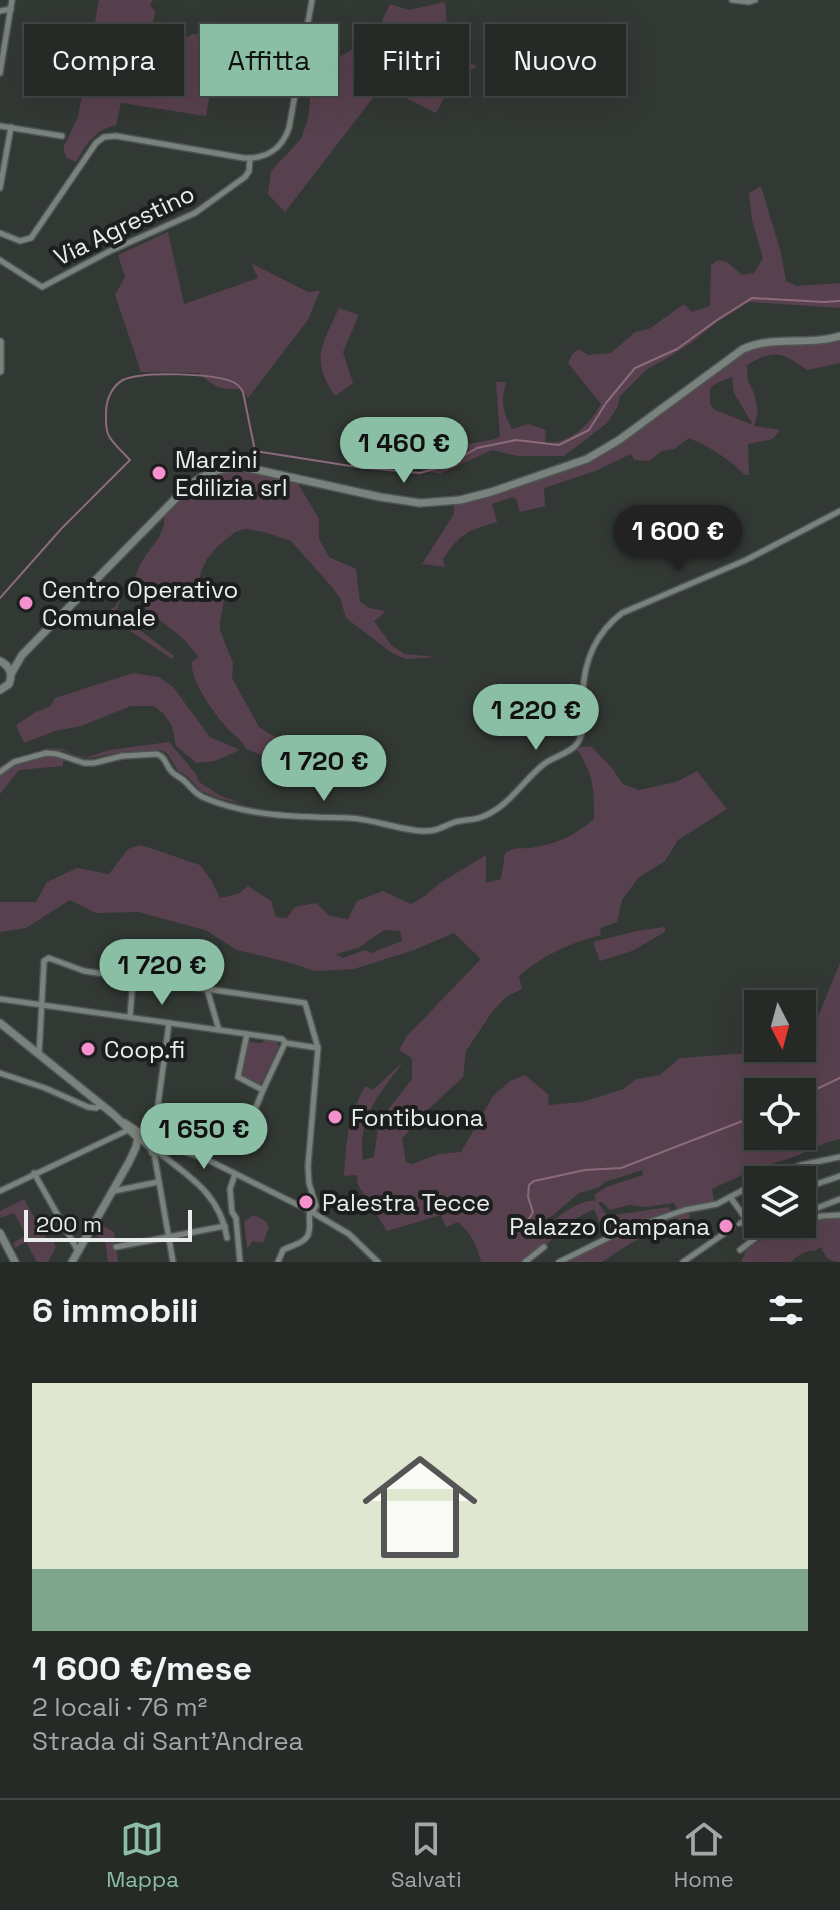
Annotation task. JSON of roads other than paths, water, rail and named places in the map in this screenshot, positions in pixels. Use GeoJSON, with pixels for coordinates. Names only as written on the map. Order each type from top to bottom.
{"type":"FeatureCollection","features":[{"type":"Feature","properties":{"kind":"street"},"geometry":{"type":"LineString","coordinates":[[0,73],[12,0]]}},
{"type":"Feature","properties":{"kind":"street"},"geometry":{"type":"LineString","coordinates":[[0,233],[20,241],[31,238],[95,145],[104,137],[116,136],[250,158],[271,153],[283,142],[288,132],[310,0]]}},
{"type":"Feature","properties":{"kind":"street"},"geometry":{"type":"LineString","coordinates":[[732,0],[755,0]]}},
{"type":"Feature","properties":{"kind":"street"},"geometry":{"type":"LineString","coordinates":[[0,11],[11,9]]}},
{"type":"Feature","properties":{"kind":"street"},"geometry":{"type":"LineString","coordinates":[[0,126],[62,136]]}},
{"type":"Feature","properties":{"kind":"street"},"geometry":{"type":"LineString","coordinates":[[0,188],[11,127]]}},
{"type":"Feature","properties":{"kind":"street","name":"Via Agrestino"},"geometry":{"type":"LineString","coordinates":[[0,260],[42,287],[199,210],[245,177],[250,158]]}},
{"type":"Feature","properties":{"kind":"street"},"geometry":{"type":"LineString","coordinates":[[0,690],[9,684],[22,655],[181,493],[207,473],[244,467],[380,497],[420,503],[460,500],[587,459],[619,440],[755,343],[840,336]]}},
{"type":"Feature","properties":{"kind":"street"},"geometry":{"type":"LineString","coordinates":[[0,342],[0,371]]}},
{"type":"Feature","properties":{"kind":"street"},"geometry":{"type":"LineString","coordinates":[[0,772],[7,765],[46,753],[84,763],[157,754],[166,759],[172,773],[196,793],[252,813],[359,818],[406,829],[431,831],[441,830],[455,822],[477,819],[499,809],[543,765],[575,746],[583,723],[584,675],[599,635],[609,624],[622,613],[746,560],[840,511]]}},
{"type":"Feature","properties":{"kind":"street"},"geometry":{"type":"LineString","coordinates":[[1,662],[22,655]]}},
{"type":"Feature","properties":{"kind":"street"},"geometry":{"type":"LineString","coordinates":[[1,662],[8,666],[11,674]]}},
{"type":"Feature","properties":{"kind":"street"},"geometry":{"type":"LineString","coordinates":[[39,1055],[44,961],[51,958],[79,970],[305,1003],[318,1048],[308,1166],[313,1210]]}},
{"type":"Feature","properties":{"kind":"street"},"geometry":{"type":"LineString","coordinates":[[130,1017],[133,978]]}},
{"type":"Feature","properties":{"kind":"street"},"geometry":{"type":"LineString","coordinates":[[207,989],[219,1030]]}},
{"type":"Feature","properties":{"kind":"street"},"geometry":{"type":"LineString","coordinates":[[0,999],[282,1039],[286,1043],[318,1048]]}},
{"type":"Feature","properties":{"kind":"street"},"geometry":{"type":"LineString","coordinates":[[0,1023],[142,1136],[211,1196],[223,1219],[227,1238]]}},
{"type":"Feature","properties":{"kind":"street"},"geometry":{"type":"LineString","coordinates":[[144,1127],[157,1112],[169,1023]]}},
{"type":"Feature","properties":{"kind":"street"},"geometry":{"type":"LineString","coordinates":[[247,1034],[238,1077],[263,1090]]}},
{"type":"Feature","properties":{"kind":"street"},"geometry":{"type":"LineString","coordinates":[[239,1149],[286,1043]]}},
{"type":"Feature","properties":{"kind":"street"},"geometry":{"type":"LineString","coordinates":[[0,1073],[41,1086],[88,1107],[102,1105]]}},
{"type":"Feature","properties":{"kind":"street"},"geometry":{"type":"LineString","coordinates":[[113,1114],[128,1130],[154,1137],[208,1160],[313,1210],[349,1234],[378,1262]]}},
{"type":"Feature","properties":{"kind":"street"},"geometry":{"type":"LineString","coordinates":[[0,1191],[128,1130]]}},
{"type":"Feature","properties":{"kind":"street"},"geometry":{"type":"LineString","coordinates":[[142,1136],[154,1161],[173,1262]]}},
{"type":"Feature","properties":{"kind":"street"},"geometry":{"type":"LineString","coordinates":[[72,1262],[142,1136]]}},
{"type":"Feature","properties":{"kind":"street"},"geometry":{"type":"LineString","coordinates":[[153,1148],[154,1161]]}},
{"type":"Feature","properties":{"kind":"street"},"geometry":{"type":"LineString","coordinates":[[798,1166],[840,1157]]}},
{"type":"Feature","properties":{"kind":"street"},"geometry":{"type":"LineString","coordinates":[[34,1173],[78,1251]]}},
{"type":"Feature","properties":{"kind":"street"},"geometry":{"type":"LineString","coordinates":[[235,1174],[230,1189],[240,1262]]}},
{"type":"Feature","properties":{"kind":"street"},"geometry":{"type":"LineString","coordinates":[[816,1184],[840,1176]]}},
{"type":"Feature","properties":{"kind":"street"},"geometry":{"type":"LineString","coordinates":[[113,1191],[158,1182]]}},
{"type":"Feature","properties":{"kind":"street"},"geometry":{"type":"LineString","coordinates":[[559,1262],[620,1232],[685,1210],[717,1204],[744,1190]]}},
{"type":"Feature","properties":{"kind":"street"},"geometry":{"type":"LineString","coordinates":[[731,1198],[744,1216]]}},
{"type":"Feature","properties":{"kind":"street"},"geometry":{"type":"LineString","coordinates":[[816,1208],[840,1199]]}},
{"type":"Feature","properties":{"kind":"street"},"geometry":{"type":"LineString","coordinates":[[278,1262],[283,1250],[307,1237],[310,1231],[308,1215],[313,1210]]}},
{"type":"Feature","properties":{"kind":"street"},"geometry":{"type":"LineString","coordinates":[[223,1219],[232,1212]]}},
{"type":"Feature","properties":{"kind":"street"},"geometry":{"type":"LineString","coordinates":[[816,1217],[840,1215]]}},
{"type":"Feature","properties":{"kind":"street"},"geometry":{"type":"LineString","coordinates":[[739,1224],[744,1221]]}},
{"type":"Feature","properties":{"kind":"street"},"geometry":{"type":"LineString","coordinates":[[116,1247],[225,1226]]}},
{"type":"Feature","properties":{"kind":"street"},"geometry":{"type":"LineString","coordinates":[[683,1262],[732,1228]]}},
{"type":"Feature","properties":{"kind":"street"},"geometry":{"type":"LineString","coordinates":[[0,1233],[15,1262]]}},
{"type":"Feature","properties":{"kind":"street"},"geometry":{"type":"LineString","coordinates":[[740,1250],[755,1238]]}},
{"type":"Feature","properties":{"kind":"street"},"geometry":{"type":"LineString","coordinates":[[525,1262],[544,1247]]}},
{"type":"Feature","properties":{"kind":"waterway"},"geometry":{"type":"LineString","coordinates":[[0,598],[62,528],[130,460],[111,439],[106,424],[108,398],[123,380],[162,374],[226,380],[237,384],[243,392],[255,451],[420,473],[448,465],[477,448],[516,440],[559,445],[589,430],[606,403],[635,368],[677,349],[752,298],[840,301]]}},
{"type":"Feature","properties":{"kind":"waterway"},"geometry":{"type":"LineString","coordinates":[[816,1089],[840,1078]]}},
{"type":"Feature","properties":{"kind":"waterway"},"geometry":{"type":"LineString","coordinates":[[529,1219],[533,1212],[528,1197],[529,1185],[534,1181],[585,1170],[621,1168],[744,1120]]}},
{"type":"Feature","properties":{"kind":"place","name":"Marzini Edilizia srl"},"geometry":{"type":"Point","coordinates":[159,473]}},
{"type":"Feature","properties":{"kind":"place","name":"Centro Operativo Comunale"},"geometry":{"type":"Point","coordinates":[26,603]}},
{"type":"Feature","properties":{"kind":"place","name":"Coop.fi"},"geometry":{"type":"Point","coordinates":[88,1049]}},
{"type":"Feature","properties":{"kind":"place","name":"Fontibuona"},"geometry":{"type":"Point","coordinates":[335,1117]}},
{"type":"Feature","properties":{"kind":"place","name":"Palestra Tecce"},"geometry":{"type":"Point","coordinates":[306,1202]}},
{"type":"Feature","properties":{"kind":"place","name":"Palazzo Campana"},"geometry":{"type":"Point","coordinates":[726,1226]}}]}
